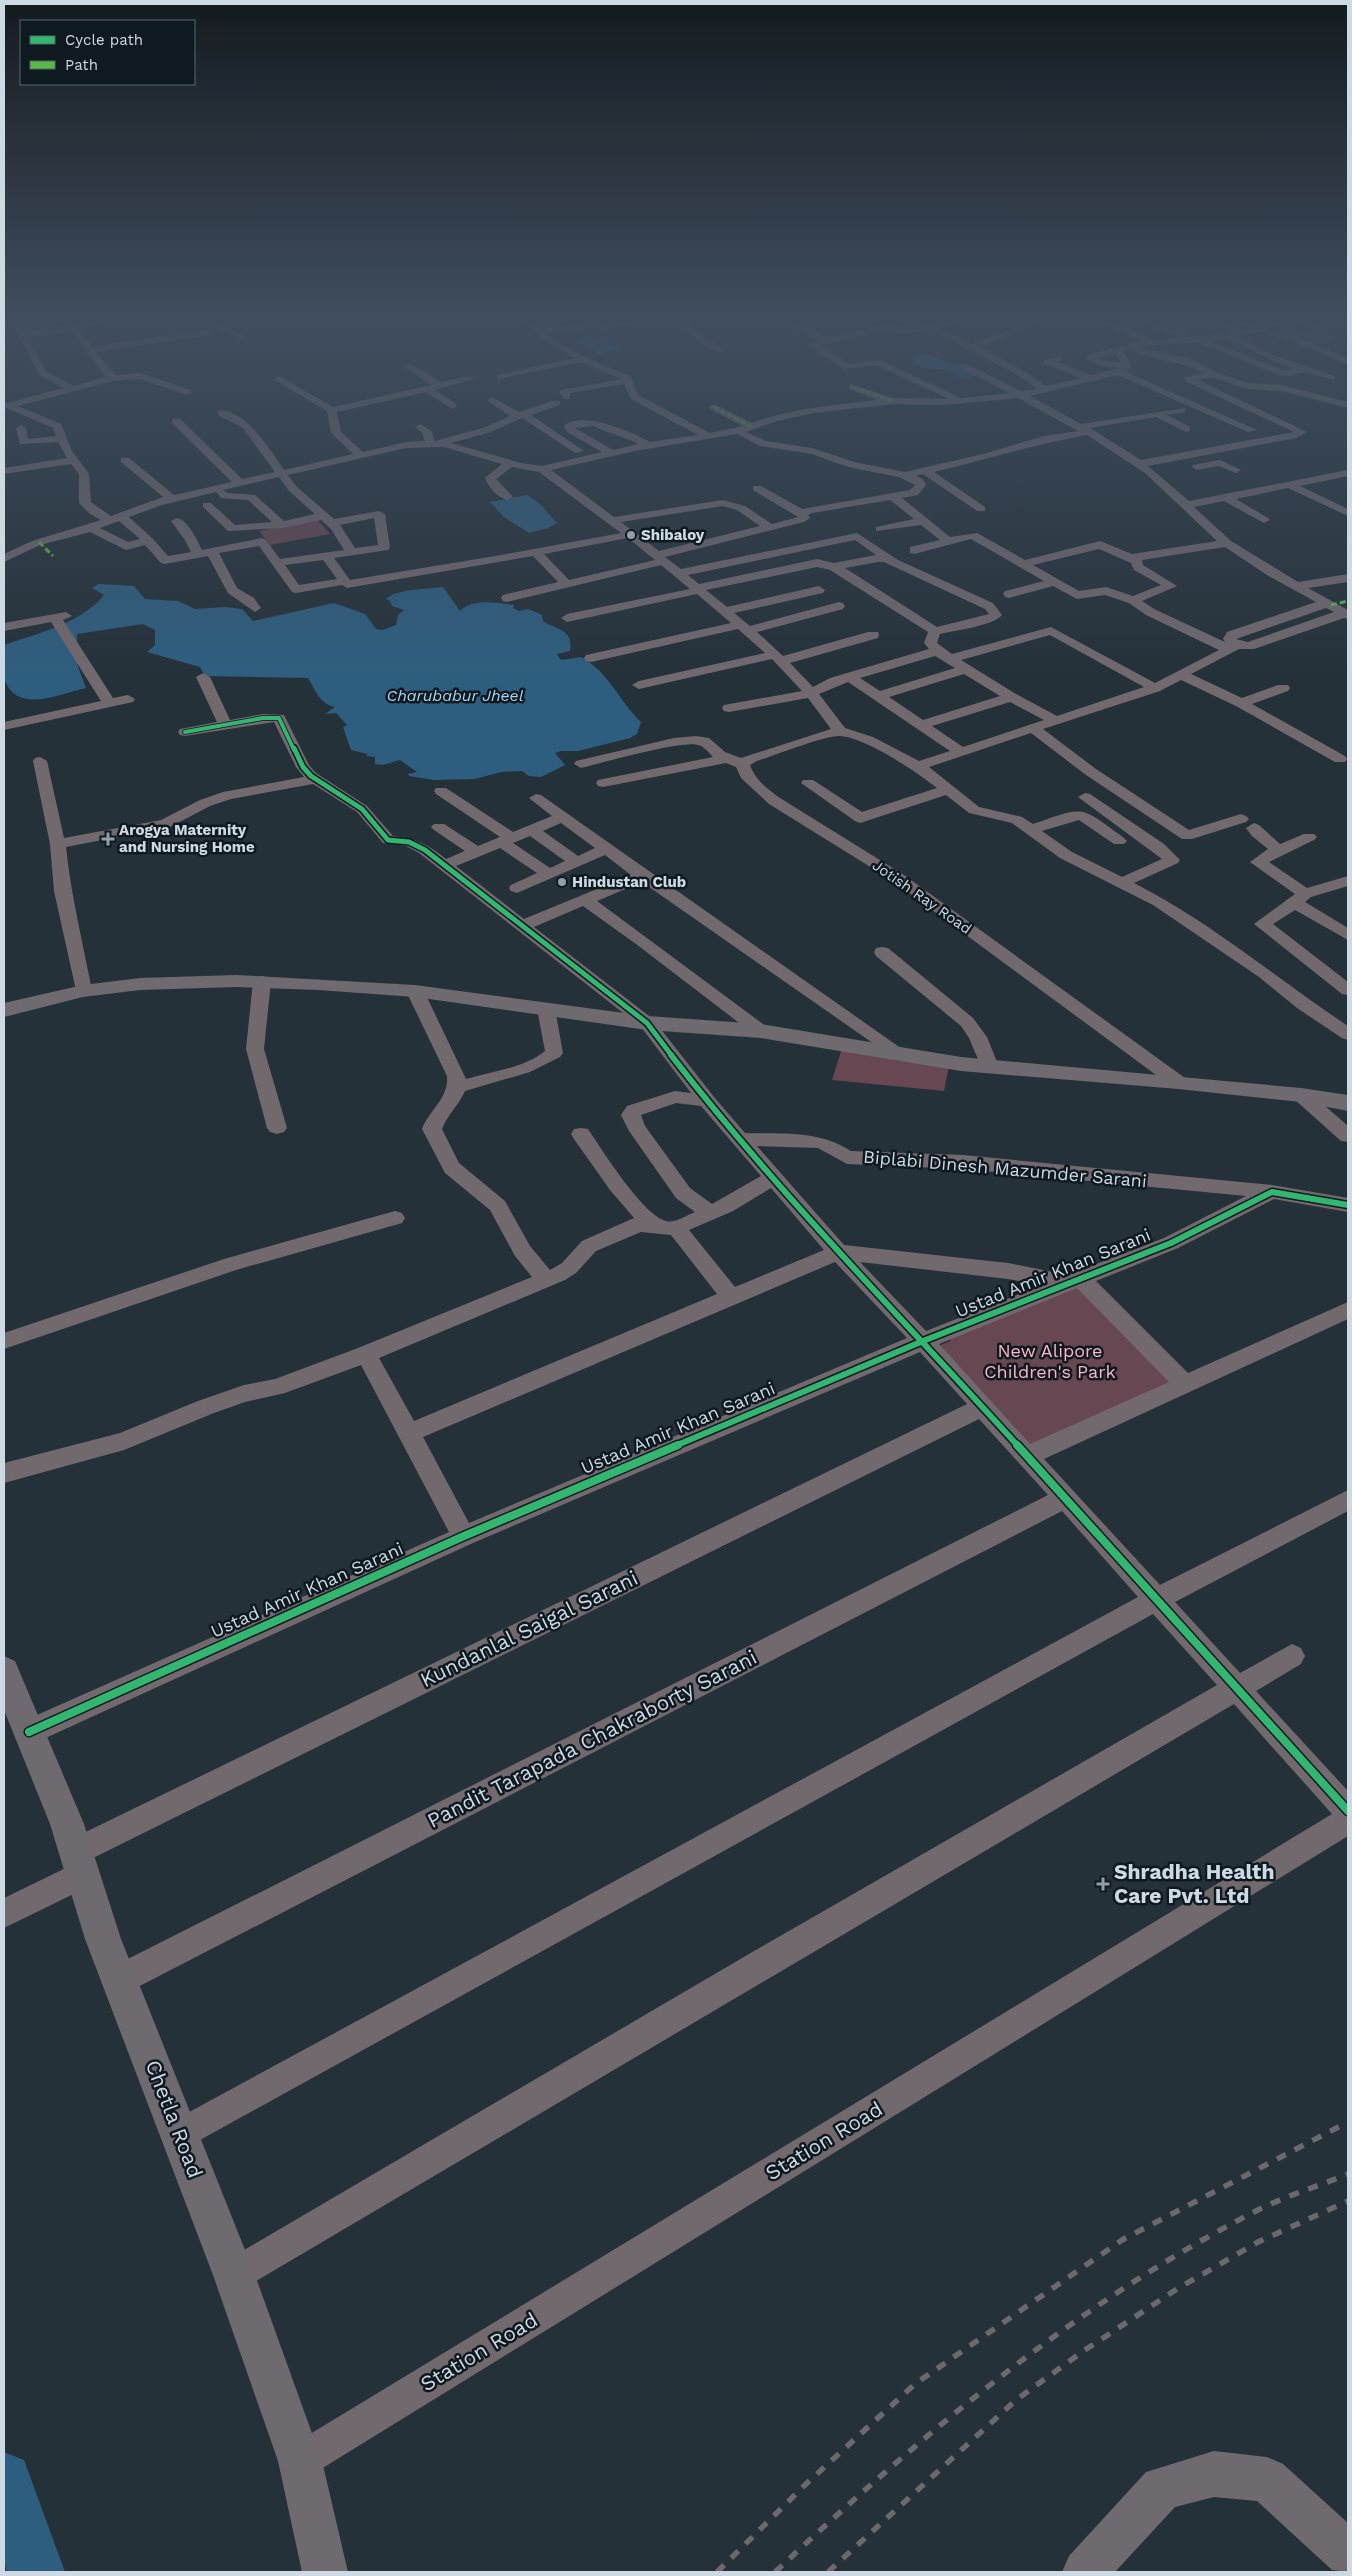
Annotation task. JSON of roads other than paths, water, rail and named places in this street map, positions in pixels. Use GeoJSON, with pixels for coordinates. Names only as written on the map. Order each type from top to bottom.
{"type":"FeatureCollection","features":[{"type":"Feature","properties":{"kind":"main road"},"geometry":{"type":"LineString","coordinates":[[4,1010],[84,991],[140,984],[262,981],[415,992],[647,1023],[761,1031],[903,1056],[990,1067],[1178,1082],[1301,1095],[1348,1103]]}},
{"type":"Feature","properties":{"kind":"main road","name":"Chetla Road"},"geometry":{"type":"LineString","coordinates":[[4,1671],[67,1824],[102,1939],[234,2275],[300,2462],[325,2572]]}},
{"type":"Feature","properties":{"kind":"main road"},"geometry":{"type":"LineString","coordinates":[[1085,2572],[1162,2488],[1214,2474],[1267,2480],[1344,2549]]}},
{"type":"Feature","properties":{"kind":"street"},"geometry":{"type":"LineString","coordinates":[[22,439],[24,442],[52,439]]}},
{"type":"Feature","properties":{"kind":"street"},"geometry":{"type":"LineString","coordinates":[[63,439],[65,447],[85,476],[85,503],[94,512],[115,518],[149,541],[165,560],[262,542],[299,592],[345,581]]}},
{"type":"Feature","properties":{"kind":"street"},"geometry":{"type":"LineString","coordinates":[[195,439],[240,483]]}},
{"type":"Feature","properties":{"kind":"street"},"geometry":{"type":"LineString","coordinates":[[256,439],[293,489],[336,527],[351,552]]}},
{"type":"Feature","properties":{"kind":"street"},"geometry":{"type":"LineString","coordinates":[[343,439],[360,455]]}},
{"type":"Feature","properties":{"kind":"street"},"geometry":{"type":"LineString","coordinates":[[432,439],[434,443],[511,464],[542,469],[611,453],[689,439]]}},
{"type":"Feature","properties":{"kind":"street"},"geometry":{"type":"LineString","coordinates":[[4,558],[39,542],[91,528],[171,498],[406,445],[434,443],[449,439]]}},
{"type":"Feature","properties":{"kind":"street"},"geometry":{"type":"LineString","coordinates":[[560,439],[579,451]]}},
{"type":"Feature","properties":{"kind":"street"},"geometry":{"type":"LineString","coordinates":[[587,439],[611,453]]}},
{"type":"Feature","properties":{"kind":"street"},"geometry":{"type":"LineString","coordinates":[[637,439],[648,446]]}},
{"type":"Feature","properties":{"kind":"street"},"geometry":{"type":"LineString","coordinates":[[750,439],[756,442],[810,451],[854,465],[906,475],[919,481],[921,485],[914,493],[801,513]]}},
{"type":"Feature","properties":{"kind":"street"},"geometry":{"type":"LineString","coordinates":[[906,475],[986,457],[1043,439]]}},
{"type":"Feature","properties":{"kind":"street"},"geometry":{"type":"LineString","coordinates":[[1099,439],[1153,475],[1188,505],[1206,526],[1227,543],[1329,604],[1347,610]]}},
{"type":"Feature","properties":{"kind":"street"},"geometry":{"type":"LineString","coordinates":[[1138,464],[1271,439]]}},
{"type":"Feature","properties":{"kind":"street"},"geometry":{"type":"LineString","coordinates":[[4,470],[74,460]]}},
{"type":"Feature","properties":{"kind":"street"},"geometry":{"type":"LineString","coordinates":[[125,460],[171,498]]}},
{"type":"Feature","properties":{"kind":"street"},"geometry":{"type":"LineString","coordinates":[[1189,468],[1220,462],[1236,470]]}},
{"type":"Feature","properties":{"kind":"street"},"geometry":{"type":"LineString","coordinates":[[507,497],[493,485],[490,478],[511,464]]}},
{"type":"Feature","properties":{"kind":"street"},"geometry":{"type":"LineString","coordinates":[[542,469],[632,534],[778,658],[811,693],[837,725],[838,731]]}},
{"type":"Feature","properties":{"kind":"street"},"geometry":{"type":"LineString","coordinates":[[924,471],[981,509]]}},
{"type":"Feature","properties":{"kind":"street"},"geometry":{"type":"LineString","coordinates":[[1153,475],[1171,472]]}},
{"type":"Feature","properties":{"kind":"street"},"geometry":{"type":"LineString","coordinates":[[1188,505],[1346,476]]}},
{"type":"Feature","properties":{"kind":"street"},"geometry":{"type":"LineString","coordinates":[[1290,485],[1348,514]]}},
{"type":"Feature","properties":{"kind":"street"},"geometry":{"type":"LineString","coordinates":[[507,598],[804,518],[801,513],[758,488]]}},
{"type":"Feature","properties":{"kind":"street"},"geometry":{"type":"LineString","coordinates":[[217,489],[225,496],[251,497],[282,525]]}},
{"type":"Feature","properties":{"kind":"street"},"geometry":{"type":"LineString","coordinates":[[892,496],[948,541]]}},
{"type":"Feature","properties":{"kind":"street"},"geometry":{"type":"LineString","coordinates":[[1228,498],[1264,520]]}},
{"type":"Feature","properties":{"kind":"street"},"geometry":{"type":"LineString","coordinates":[[1326,502],[1341,498]]}},
{"type":"Feature","properties":{"kind":"street"},"geometry":{"type":"LineString","coordinates":[[614,520],[723,502],[741,508],[768,527]]}},
{"type":"Feature","properties":{"kind":"street"},"geometry":{"type":"LineString","coordinates":[[207,505],[232,528],[282,525],[380,514],[384,548],[277,563]]}},
{"type":"Feature","properties":{"kind":"street"},"geometry":{"type":"LineString","coordinates":[[177,520],[191,538],[198,555]]}},
{"type":"Feature","properties":{"kind":"street"},"geometry":{"type":"LineString","coordinates":[[880,529],[923,521]]}},
{"type":"Feature","properties":{"kind":"street"},"geometry":{"type":"LineString","coordinates":[[91,528],[126,546],[149,541]]}},
{"type":"Feature","properties":{"kind":"street"},"geometry":{"type":"LineString","coordinates":[[326,555],[347,584],[536,553],[632,534]]}},
{"type":"Feature","properties":{"kind":"street"},"geometry":{"type":"LineString","coordinates":[[914,550],[973,535],[1077,595],[1106,591],[1133,600],[1150,612],[1232,647]]}},
{"type":"Feature","properties":{"kind":"street"},"geometry":{"type":"LineString","coordinates":[[567,618],[817,563],[834,568],[935,631],[996,616],[996,613],[989,606],[894,561],[857,536],[680,573]]}},
{"type":"Feature","properties":{"kind":"street"},"geometry":{"type":"LineString","coordinates":[[39,542],[53,556]]}},
{"type":"Feature","properties":{"kind":"street"},"geometry":{"type":"LineString","coordinates":[[1133,600],[1171,586],[1138,567],[1135,557],[1227,543]]}},
{"type":"Feature","properties":{"kind":"street"},"geometry":{"type":"LineString","coordinates":[[1022,564],[1100,545],[1136,561]]}},
{"type":"Feature","properties":{"kind":"street"},"geometry":{"type":"LineString","coordinates":[[212,551],[232,590],[250,601],[254,608]]}},
{"type":"Feature","properties":{"kind":"street"},"geometry":{"type":"LineString","coordinates":[[536,553],[565,583]]}},
{"type":"Feature","properties":{"kind":"street"},"geometry":{"type":"LineString","coordinates":[[834,568],[878,558],[894,561]]}},
{"type":"Feature","properties":{"kind":"street"},"geometry":{"type":"LineString","coordinates":[[1298,586],[1348,578]]}},
{"type":"Feature","properties":{"kind":"street"},"geometry":{"type":"LineString","coordinates":[[1010,594],[1054,582]]}},
{"type":"Feature","properties":{"kind":"street"},"geometry":{"type":"LineString","coordinates":[[725,612],[819,590]]}},
{"type":"Feature","properties":{"kind":"street"},"geometry":{"type":"LineString","coordinates":[[1232,647],[1229,639],[1232,635],[1329,604]]}},
{"type":"Feature","properties":{"kind":"street"},"geometry":{"type":"LineString","coordinates":[[592,658],[744,628],[839,606]]}},
{"type":"Feature","properties":{"kind":"street"},"geometry":{"type":"LineString","coordinates":[[918,766],[1057,722],[1154,688],[1232,647],[1249,646],[1347,610]]}},
{"type":"Feature","properties":{"kind":"street"},"geometry":{"type":"LineString","coordinates":[[4,627],[60,617],[110,704]]}},
{"type":"Feature","properties":{"kind":"street"},"geometry":{"type":"LineString","coordinates":[[935,631],[930,643],[938,651],[1010,697],[1057,722]]}},
{"type":"Feature","properties":{"kind":"street"},"geometry":{"type":"LineString","coordinates":[[950,659],[1051,631],[1154,688]]}},
{"type":"Feature","properties":{"kind":"street"},"geometry":{"type":"LineString","coordinates":[[639,685],[778,658],[873,635]]}},
{"type":"Feature","properties":{"kind":"street"},"geometry":{"type":"LineString","coordinates":[[729,708],[811,693],[826,684],[938,651]]}},
{"type":"Feature","properties":{"kind":"street"},"geometry":{"type":"LineString","coordinates":[[878,696],[965,669]]}},
{"type":"Feature","properties":{"kind":"street"},"geometry":{"type":"LineString","coordinates":[[1180,674],[1242,703],[1340,758]]}},
{"type":"Feature","properties":{"kind":"street"},"geometry":{"type":"LineString","coordinates":[[203,677],[225,725]]}},
{"type":"Feature","properties":{"kind":"street"},"geometry":{"type":"LineString","coordinates":[[850,677],[961,752]]}},
{"type":"Feature","properties":{"kind":"street"},"geometry":{"type":"LineString","coordinates":[[1242,703],[1283,688]]}},
{"type":"Feature","properties":{"kind":"street"},"geometry":{"type":"LineString","coordinates":[[921,725],[1010,697]]}},
{"type":"Feature","properties":{"kind":"street"},"geometry":{"type":"LineString","coordinates":[[4,726],[128,700]]}},
{"type":"Feature","properties":{"kind":"street"},"geometry":{"type":"LineString","coordinates":[[185,732],[272,716],[279,718],[303,767],[315,779],[362,808],[388,840],[415,844],[445,864],[647,1023],[707,1101],[838,1252],[923,1341],[1348,1811]]}},
{"type":"Feature","properties":{"kind":"street"},"geometry":{"type":"LineString","coordinates":[[1034,729],[1091,772],[1187,836]]}},
{"type":"Feature","properties":{"kind":"street"},"geometry":{"type":"LineString","coordinates":[[604,783],[752,758],[838,731],[868,740],[918,766],[974,810],[1007,816],[1066,855],[1158,902],[1244,958],[1303,1004],[1348,1034]]}},
{"type":"Feature","properties":{"kind":"street"},"geometry":{"type":"LineString","coordinates":[[581,764],[674,742],[696,740],[704,742],[735,761]]}},
{"type":"Feature","properties":{"kind":"street"},"geometry":{"type":"LineString","coordinates":[[40,761],[58,844],[62,891],[74,938],[84,991]]}},
{"type":"Feature","properties":{"kind":"street","name":"Jotish Ray Road"},"geometry":{"type":"LineString","coordinates":[[735,761],[747,778],[780,806],[814,828],[890,871],[1068,1004],[1178,1082]]}},
{"type":"Feature","properties":{"kind":"street"},"geometry":{"type":"LineString","coordinates":[[58,844],[165,824],[205,803],[228,795],[315,779]]}},
{"type":"Feature","properties":{"kind":"street"},"geometry":{"type":"LineString","coordinates":[[808,783],[860,818],[947,790]]}},
{"type":"Feature","properties":{"kind":"street"},"geometry":{"type":"LineString","coordinates":[[441,791],[507,840],[548,874]]}},
{"type":"Feature","properties":{"kind":"street"},"geometry":{"type":"LineString","coordinates":[[1085,797],[1158,847],[1172,860],[1122,883]]}},
{"type":"Feature","properties":{"kind":"street"},"geometry":{"type":"LineString","coordinates":[[536,798],[643,876],[903,1056]]}},
{"type":"Feature","properties":{"kind":"street"},"geometry":{"type":"LineString","coordinates":[[1030,830],[1075,814],[1082,815],[1119,841]]}},
{"type":"Feature","properties":{"kind":"street"},"geometry":{"type":"LineString","coordinates":[[445,864],[562,818]]}},
{"type":"Feature","properties":{"kind":"street"},"geometry":{"type":"LineString","coordinates":[[1158,847],[1187,836],[1248,824],[1278,850]]}},
{"type":"Feature","properties":{"kind":"street"},"geometry":{"type":"LineString","coordinates":[[439,827],[476,852]]}},
{"type":"Feature","properties":{"kind":"street"},"geometry":{"type":"LineString","coordinates":[[532,830],[576,862]]}},
{"type":"Feature","properties":{"kind":"street"},"geometry":{"type":"LineString","coordinates":[[1310,836],[1278,850],[1258,862],[1300,899],[1348,935]]}},
{"type":"Feature","properties":{"kind":"street"},"geometry":{"type":"LineString","coordinates":[[517,888],[606,849]]}},
{"type":"Feature","properties":{"kind":"street"},"geometry":{"type":"LineString","coordinates":[[523,925],[643,876]]}},
{"type":"Feature","properties":{"kind":"street"},"geometry":{"type":"LineString","coordinates":[[1348,880],[1300,899],[1262,924],[1348,990]]}},
{"type":"Feature","properties":{"kind":"street"},"geometry":{"type":"LineString","coordinates":[[585,900],[642,940],[761,1031]]}},
{"type":"Feature","properties":{"kind":"street"},"geometry":{"type":"LineString","coordinates":[[882,952],[968,1022],[975,1030],[990,1067]]}},
{"type":"Feature","properties":{"kind":"street"},"geometry":{"type":"LineString","coordinates":[[262,981],[254,1049],[277,1128]]}},
{"type":"Feature","properties":{"kind":"street"},"geometry":{"type":"LineString","coordinates":[[415,992],[456,1076],[457,1087],[451,1101],[437,1116],[432,1128],[437,1142],[452,1168],[498,1206],[522,1251],[546,1279]]}},
{"type":"Feature","properties":{"kind":"street"},"geometry":{"type":"LineString","coordinates":[[457,1087],[531,1066],[550,1057],[554,1053],[546,1009]]}},
{"type":"Feature","properties":{"kind":"street"},"geometry":{"type":"LineString","coordinates":[[1301,1095],[1348,1136]]}},
{"type":"Feature","properties":{"kind":"street"},"geometry":{"type":"LineString","coordinates":[[707,1101],[675,1098],[634,1110],[630,1115],[636,1127],[683,1193],[711,1213]]}},
{"type":"Feature","properties":{"kind":"street"},"geometry":{"type":"LineString","coordinates":[[581,1134],[632,1204],[645,1217],[668,1228],[732,1298]]}},
{"type":"Feature","properties":{"kind":"street","name":"Biplabi Dinesh Mazumder Sarani"},"geometry":{"type":"LineString","coordinates":[[741,1139],[818,1142],[829,1145],[847,1157],[963,1162],[1272,1192]]}},
{"type":"Feature","properties":{"kind":"street"},"geometry":{"type":"LineString","coordinates":[[4,1474],[124,1441],[206,1407],[244,1394],[277,1387],[366,1354],[546,1279],[569,1268],[589,1246],[639,1224],[668,1228],[711,1213],[773,1178]]}},
{"type":"Feature","properties":{"kind":"street"},"geometry":{"type":"LineString","coordinates":[[1272,1192],[1348,1205]]}},
{"type":"Feature","properties":{"kind":"street","name":"Ustad Amir Khan Sarani"},"geometry":{"type":"LineString","coordinates":[[29,1732],[464,1536],[923,1341],[1171,1243],[1272,1192]]}},
{"type":"Feature","properties":{"kind":"street"},"geometry":{"type":"LineString","coordinates":[[4,1342],[230,1264],[395,1218]]}},
{"type":"Feature","properties":{"kind":"street"},"geometry":{"type":"LineString","coordinates":[[409,1433],[838,1252],[1008,1271],[1074,1281],[1185,1384]]}},
{"type":"Feature","properties":{"kind":"street"},"geometry":{"type":"LineString","coordinates":[[1027,1456],[1348,1310]]}},
{"type":"Feature","properties":{"kind":"street"},"geometry":{"type":"LineString","coordinates":[[366,1354],[464,1536]]}},
{"type":"Feature","properties":{"kind":"street","name":"Kundanlal Saigal Sarani"},"geometry":{"type":"LineString","coordinates":[[4,1913],[79,1864],[982,1407]]}},
{"type":"Feature","properties":{"kind":"street","name":"Pandit Tarapada Chakraborty Sarani"},"geometry":{"type":"LineString","coordinates":[[119,1980],[1065,1498]]}},
{"type":"Feature","properties":{"kind":"street"},"geometry":{"type":"LineString","coordinates":[[180,2134],[1157,1599],[1348,1500]]}},
{"type":"Feature","properties":{"kind":"street"},"geometry":{"type":"LineString","coordinates":[[234,2275],[1236,1687],[1292,1656]]}},
{"type":"Feature","properties":{"kind":"street","name":"Station Road"},"geometry":{"type":"LineString","coordinates":[[300,2462],[1348,1820]]}},
{"type":"Feature","properties":{"kind":"water"},"geometry":{"type":"Polygon","coordinates":[[[527,495],[540,504],[557,523],[548,528],[529,533],[504,517],[490,502],[527,495]]]}},
{"type":"Feature","properties":{"kind":"water","name":"Charubabur Jheel"},"geometry":{"type":"Polygon","coordinates":[[[99,584],[134,586],[145,599],[178,601],[195,609],[225,607],[242,609],[253,621],[334,603],[365,614],[376,629],[382,630],[396,625],[398,615],[404,610],[392,606],[390,601],[386,599],[404,591],[443,587],[460,611],[465,607],[478,603],[514,605],[513,608],[519,611],[528,609],[542,615],[543,621],[566,634],[569,638],[570,651],[557,654],[561,660],[581,657],[590,663],[606,678],[641,722],[637,734],[630,738],[578,751],[555,753],[565,765],[541,777],[529,776],[522,771],[501,772],[475,779],[434,780],[409,776],[408,774],[417,772],[400,760],[383,765],[375,764],[375,757],[366,756],[368,754],[351,750],[343,727],[347,725],[336,713],[325,714],[335,707],[322,700],[308,678],[205,676],[200,667],[147,652],[155,645],[155,630],[143,624],[77,634],[77,664],[86,688],[40,699],[19,697],[11,691],[4,677],[4,645],[44,632],[84,613],[104,595],[92,588],[99,584]]]}},
{"type":"Feature","properties":{"kind":"waterway"},"geometry":{"type":"LineString","coordinates":[[4,2480],[36,2572]]}},
{"type":"Feature","properties":{"kind":"railway"},"geometry":{"type":"LineString","coordinates":[[717,2572],[807,2483],[915,2384],[1122,2240],[1348,2122]]}},
{"type":"Feature","properties":{"kind":"railway"},"geometry":{"type":"LineString","coordinates":[[775,2572],[888,2470],[946,2421],[1005,2373],[1066,2328],[1129,2285],[1193,2245],[1260,2209],[1348,2174]]}},
{"type":"Feature","properties":{"kind":"railway"},"geometry":{"type":"LineString","coordinates":[[828,2572],[1016,2400],[1082,2352],[1177,2289],[1258,2242],[1348,2201]]}},
{"type":"Feature","properties":{"kind":"place","name":"Shibaloy"},"geometry":{"type":"Point","coordinates":[631,535]}},
{"type":"Feature","properties":{"kind":"place","name":"Arogya Maternity and Nursing Home"},"geometry":{"type":"Point","coordinates":[108,839]}},
{"type":"Feature","properties":{"kind":"place","name":"Hindustan Club"},"geometry":{"type":"Point","coordinates":[562,882]}},
{"type":"Feature","properties":{"kind":"place","name":"Shradha Health Care Pvt. Ltd"},"geometry":{"type":"Point","coordinates":[1103,1884]}},
{"type":"Feature","properties":{"kind":"park label","name":"New Alipore Children's Park"},"geometry":{"type":"Point","coordinates":[1050,1361]}}]}
